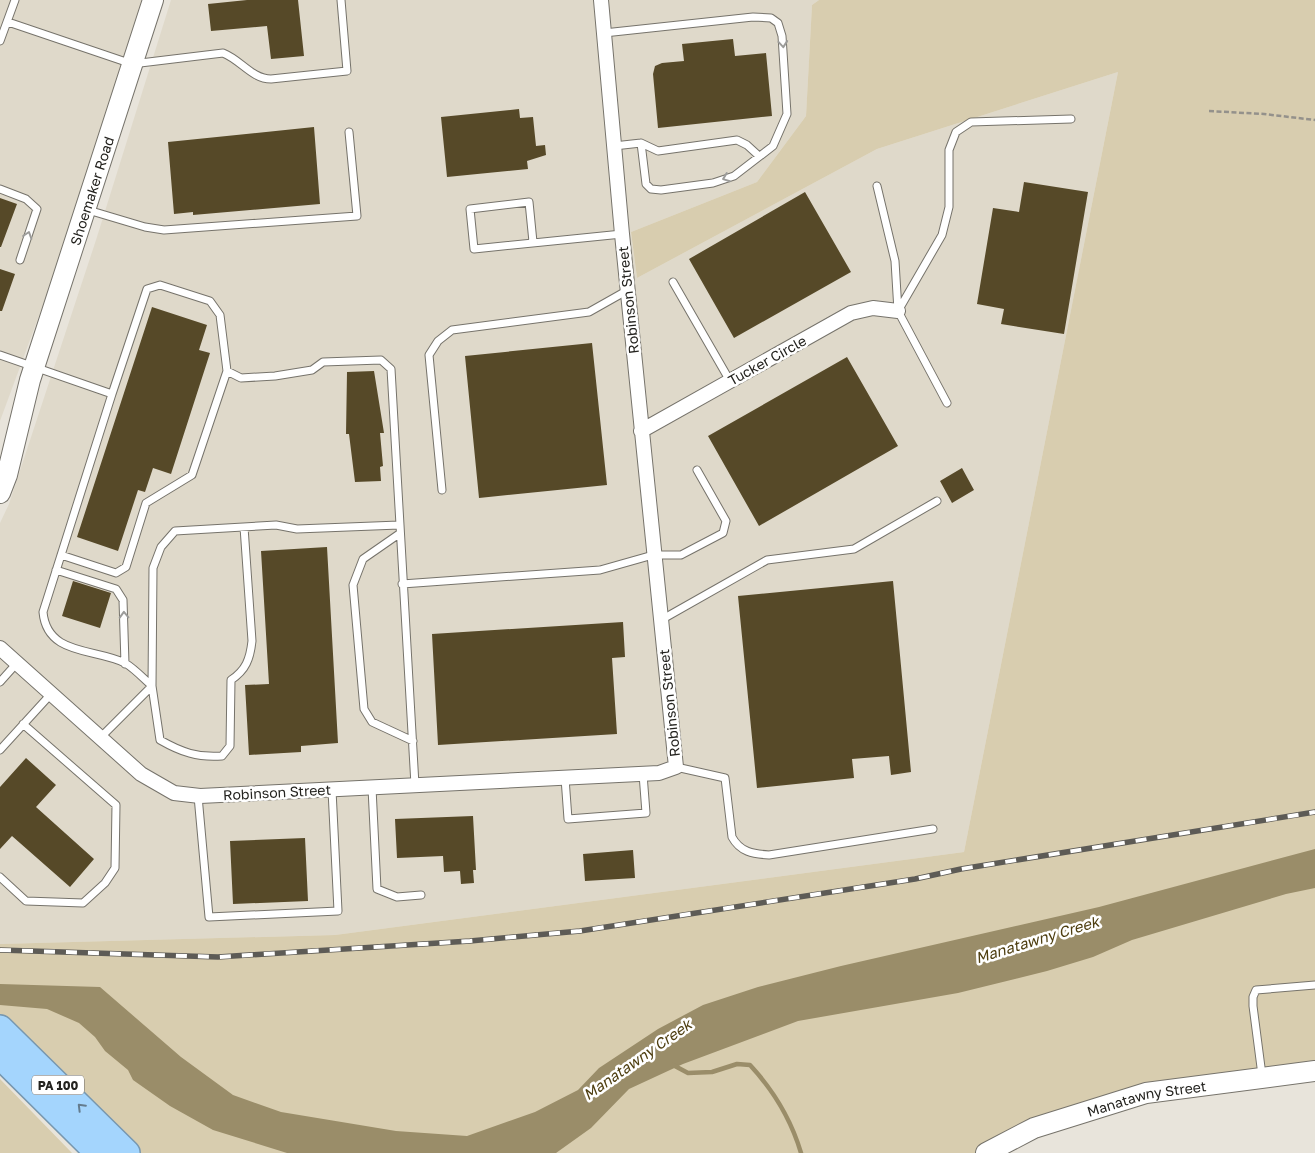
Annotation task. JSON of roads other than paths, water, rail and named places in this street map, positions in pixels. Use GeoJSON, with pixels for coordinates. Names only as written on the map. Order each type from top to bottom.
{"type":"FeatureCollection","features":[{"type":"Feature","properties":{"kind":"highway","name":"PA 100"},"geometry":{"type":"LineString","coordinates":[[0,1028],[106,1147]]}},
{"type":"Feature","properties":{"kind":"highway","name":"PA 100"},"geometry":{"type":"LineString","coordinates":[[0,1056],[106,1147]]}},
{"type":"Feature","properties":{"kind":"street","name":"Shoemaker Road"},"geometry":{"type":"LineString","coordinates":[[0,493],[7,475],[32,373],[153,0]]}},
{"type":"Feature","properties":{"kind":"street","name":"Robinson Street"},"geometry":{"type":"LineString","coordinates":[[0,648],[141,774],[174,793],[198,796],[415,786],[659,773],[676,768],[653,555],[601,0]]}},
{"type":"Feature","properties":{"kind":"street","name":"Tucker Circle"},"geometry":{"type":"LineString","coordinates":[[641,431],[851,313],[873,308],[898,311]]}},
{"type":"Feature","properties":{"kind":"street","name":"Shoemaker Road"},"geometry":{"type":"LineString","coordinates":[[0,451],[32,373]]}},
{"type":"Feature","properties":{"kind":"street","name":"Manatawny Street"},"geometry":{"type":"LineString","coordinates":[[986,1153],[1034,1128],[1146,1093],[1315,1071]]}},
{"type":"Feature","properties":{"kind":"lane"},"geometry":{"type":"LineString","coordinates":[[0,41],[15,0]]}},
{"type":"Feature","properties":{"kind":"lane"},"geometry":{"type":"LineString","coordinates":[[8,22],[132,64],[216,52],[231,56],[263,79],[347,71],[341,0]]}},
{"type":"Feature","properties":{"kind":"lane"},"geometry":{"type":"LineString","coordinates":[[604,33],[753,17],[771,18],[778,23],[782,36],[787,114],[780,134],[773,146],[734,176],[713,183],[661,190],[651,189],[646,184],[641,143]]}},
{"type":"Feature","properties":{"kind":"lane"},"geometry":{"type":"LineString","coordinates":[[898,311],[942,235],[949,207],[949,150],[956,132],[971,122],[1071,119]]}},
{"type":"Feature","properties":{"kind":"lane"},"geometry":{"type":"LineString","coordinates":[[85,209],[145,227],[164,230],[357,216],[349,132]]}},
{"type":"Feature","properties":{"kind":"lane"},"geometry":{"type":"LineString","coordinates":[[614,146],[641,143],[658,151],[737,140],[746,144],[759,156]]}},
{"type":"Feature","properties":{"kind":"lane"},"geometry":{"type":"LineString","coordinates":[[877,186],[895,261],[898,311],[947,403]]}},
{"type":"Feature","properties":{"kind":"lane"},"geometry":{"type":"LineString","coordinates":[[0,189],[26,199],[36,210],[20,260]]}},
{"type":"Feature","properties":{"kind":"lane"},"geometry":{"type":"LineString","coordinates":[[533,242],[530,202],[470,209],[474,249],[622,234]]}},
{"type":"Feature","properties":{"kind":"lane"},"geometry":{"type":"LineString","coordinates":[[673,282],[730,380]]}},
{"type":"Feature","properties":{"kind":"lane"},"geometry":{"type":"LineString","coordinates":[[61,556],[116,573],[126,567],[146,504],[192,475],[227,371],[220,315],[210,301],[160,285],[147,289],[112,394],[43,612],[44,625],[58,643],[126,664],[152,686]]}},
{"type":"Feature","properties":{"kind":"lane"},"geometry":{"type":"LineString","coordinates":[[442,490],[429,355],[438,341],[452,330],[589,312],[628,290]]}},
{"type":"Feature","properties":{"kind":"lane"},"geometry":{"type":"LineString","coordinates":[[0,355],[32,373],[112,394]]}},
{"type":"Feature","properties":{"kind":"lane"},"geometry":{"type":"LineString","coordinates":[[227,371],[241,378],[312,370],[323,362],[381,360],[391,369],[415,786]]}},
{"type":"Feature","properties":{"kind":"lane"},"geometry":{"type":"LineString","coordinates":[[402,584],[600,570],[653,555],[681,555],[723,533],[726,521],[697,470]]}},
{"type":"Feature","properties":{"kind":"lane"},"geometry":{"type":"LineString","coordinates":[[661,620],[767,560],[854,549],[937,501]]}},
{"type":"Feature","properties":{"kind":"lane"},"geometry":{"type":"LineString","coordinates":[[244,527],[252,641],[249,660],[241,674],[231,680],[230,746],[222,756],[204,757],[180,752],[160,740],[152,686],[153,568],[161,547],[175,531],[244,527],[276,526],[297,529],[399,525]]}},
{"type":"Feature","properties":{"kind":"lane"},"geometry":{"type":"LineString","coordinates":[[400,534],[363,559],[353,585],[364,709],[372,722],[413,741]]}},
{"type":"Feature","properties":{"kind":"lane"},"geometry":{"type":"LineString","coordinates":[[56,570],[116,589],[123,600],[126,664]]}},
{"type":"Feature","properties":{"kind":"lane"},"geometry":{"type":"LineString","coordinates":[[0,682],[17,663]]}},
{"type":"Feature","properties":{"kind":"lane"},"geometry":{"type":"LineString","coordinates":[[100,738],[152,686]]}},
{"type":"Feature","properties":{"kind":"lane"},"geometry":{"type":"LineString","coordinates":[[0,750],[51,694]]}},
{"type":"Feature","properties":{"kind":"lane"},"geometry":{"type":"LineString","coordinates":[[0,877],[26,901],[83,903],[105,882],[115,868],[116,805],[23,724]]}},
{"type":"Feature","properties":{"kind":"lane"},"geometry":{"type":"LineString","coordinates":[[676,768],[725,778],[732,837],[740,848],[757,854],[769,855],[933,829]]}},
{"type":"Feature","properties":{"kind":"lane"},"geometry":{"type":"LineString","coordinates":[[565,778],[568,820],[646,813],[643,774]]}},
{"type":"Feature","properties":{"kind":"lane"},"geometry":{"type":"LineString","coordinates":[[372,788],[378,889],[397,897],[420,895]]}},
{"type":"Feature","properties":{"kind":"lane"},"geometry":{"type":"LineString","coordinates":[[198,796],[209,917],[338,911],[332,790]]}},
{"type":"Feature","properties":{"kind":"lane"},"geometry":{"type":"LineString","coordinates":[[1262,1078],[1253,1006],[1253,997],[1256,990],[1315,984]]}},
{"type":"Feature","properties":{"kind":"water","name":"Manatawny Creek"},"geometry":{"type":"Polygon","coordinates":[[[1315,849],[1315,888],[1286,894],[1132,940],[1093,957],[1047,971],[958,993],[798,1021],[683,1064],[629,1089],[591,1128],[556,1153],[287,1153],[213,1130],[170,1106],[133,1080],[128,1070],[105,1051],[95,1037],[79,1023],[47,1009],[0,1005],[0,984],[100,987],[181,1057],[233,1095],[281,1112],[396,1131],[467,1136],[535,1112],[578,1090],[599,1068],[658,1029],[703,1005],[758,987],[1099,907],[1315,849]]]}},
{"type":"Feature","properties":{"kind":"waterway"},"geometry":{"type":"LineString","coordinates":[[673,1065],[688,1073],[712,1072],[737,1064],[750,1065],[781,1106],[801,1153]]}},
{"type":"Feature","properties":{"kind":"railway"},"geometry":{"type":"LineString","coordinates":[[0,950],[218,957],[470,941],[580,931],[915,879],[961,869],[1315,812]]}}]}
